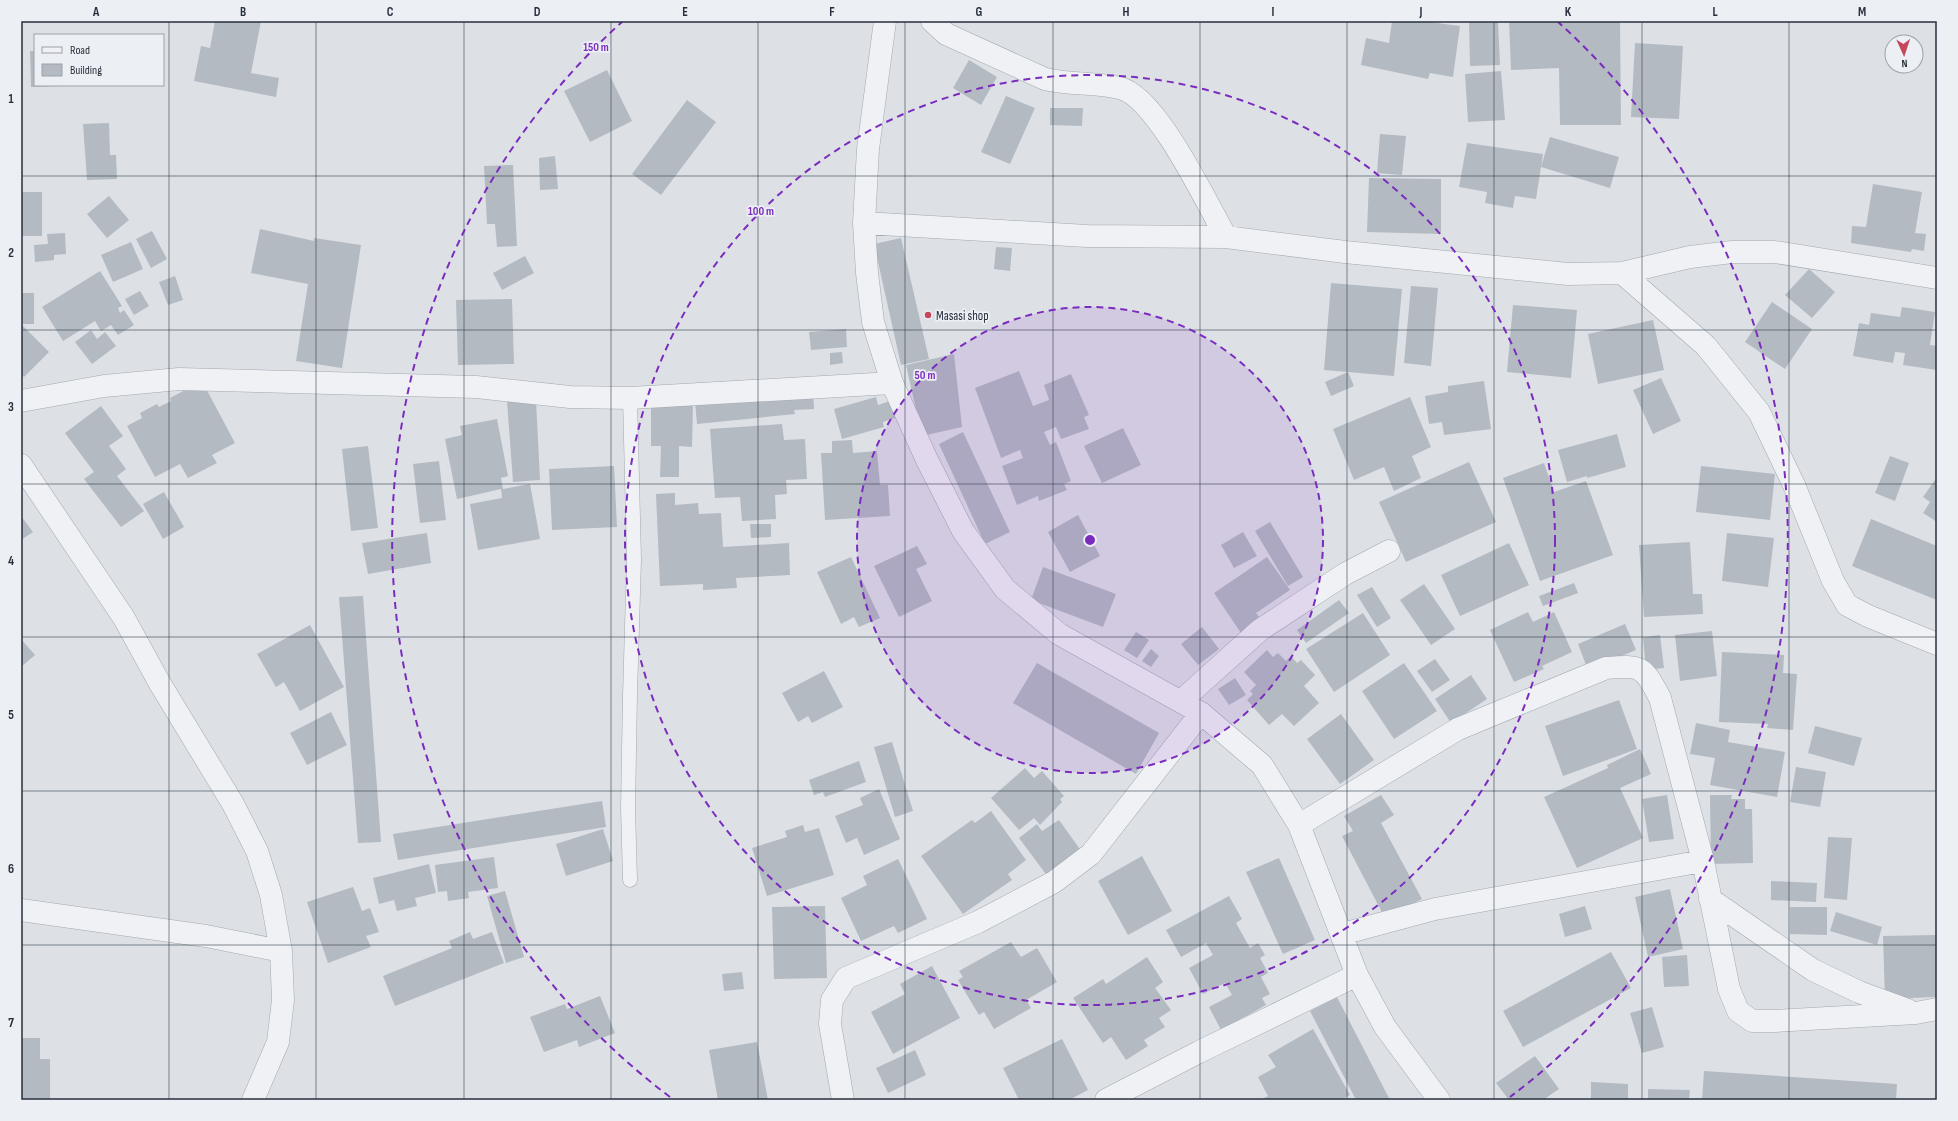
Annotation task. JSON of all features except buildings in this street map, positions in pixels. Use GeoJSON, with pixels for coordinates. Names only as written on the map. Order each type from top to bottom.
{"type":"FeatureCollection","features":[{"type":"Feature","properties":{"kind":"street"},"geometry":{"type":"LineString","coordinates":[[885,21],[868,149],[864,222],[867,273],[873,322],[892,383],[927,460],[963,531],[1005,589],[1059,634],[1201,713],[1262,765],[1299,825],[1357,975],[1385,1027],[1439,1100]]}},
{"type":"Feature","properties":{"kind":"street"},"geometry":{"type":"LineString","coordinates":[[932,21],[946,34],[1044,79],[1059,82],[1121,88],[1130,92],[1146,107],[1175,145],[1226,237]]}},
{"type":"Feature","properties":{"kind":"street"},"geometry":{"type":"LineString","coordinates":[[864,222],[1087,236],[1226,237],[1345,252],[1568,274],[1622,272],[1690,257],[1732,252],[1775,252],[1937,278]]}},
{"type":"Feature","properties":{"kind":"street"},"geometry":{"type":"LineString","coordinates":[[1622,272],[1706,346],[1759,412],[1794,485],[1833,580],[1847,605],[1868,616],[1937,644]]}},
{"type":"Feature","properties":{"kind":"street"},"geometry":{"type":"LineString","coordinates":[[21,401],[104,386],[179,379],[476,387],[570,397],[630,398],[892,383]]}},
{"type":"Feature","properties":{"kind":"street"},"geometry":{"type":"LineString","coordinates":[[21,465],[124,618],[159,682],[233,804],[257,851],[271,895],[281,951],[283,1000],[278,1042],[254,1099]]}},
{"type":"Feature","properties":{"kind":"street"},"geometry":{"type":"LineString","coordinates":[[1181,701],[1260,630],[1344,574],[1389,551]]}},
{"type":"Feature","properties":{"kind":"street"},"geometry":{"type":"LineString","coordinates":[[1299,825],[1458,729],[1606,668],[1631,666],[1647,674],[1660,698],[1703,861],[1729,989],[1738,1011],[1752,1021],[1927,1011]]}},
{"type":"Feature","properties":{"kind":"street"},"geometry":{"type":"LineString","coordinates":[[843,1100],[830,1024],[832,1000],[846,978],[978,922],[1054,882],[1091,854],[1201,713]]}},
{"type":"Feature","properties":{"kind":"street"},"geometry":{"type":"LineString","coordinates":[[1342,934],[1435,909],[1703,861]]}},
{"type":"Feature","properties":{"kind":"street"},"geometry":{"type":"LineString","coordinates":[[1710,899],[1813,970],[1858,992],[1927,1011]]}},
{"type":"Feature","properties":{"kind":"street"},"geometry":{"type":"LineString","coordinates":[[21,910],[206,936],[281,951]]}},
{"type":"Feature","properties":{"kind":"street"},"geometry":{"type":"LineString","coordinates":[[1106,1100],[1199,1052],[1357,975]]}},
{"type":"Feature","properties":{"kind":"lane"},"geometry":{"type":"LineString","coordinates":[[630,398],[634,559],[628,808],[630,880]]}},
{"type":"Feature","properties":{"kind":"place","name":"Masasi shop"},"geometry":{"type":"Point","coordinates":[928,315]}}]}
